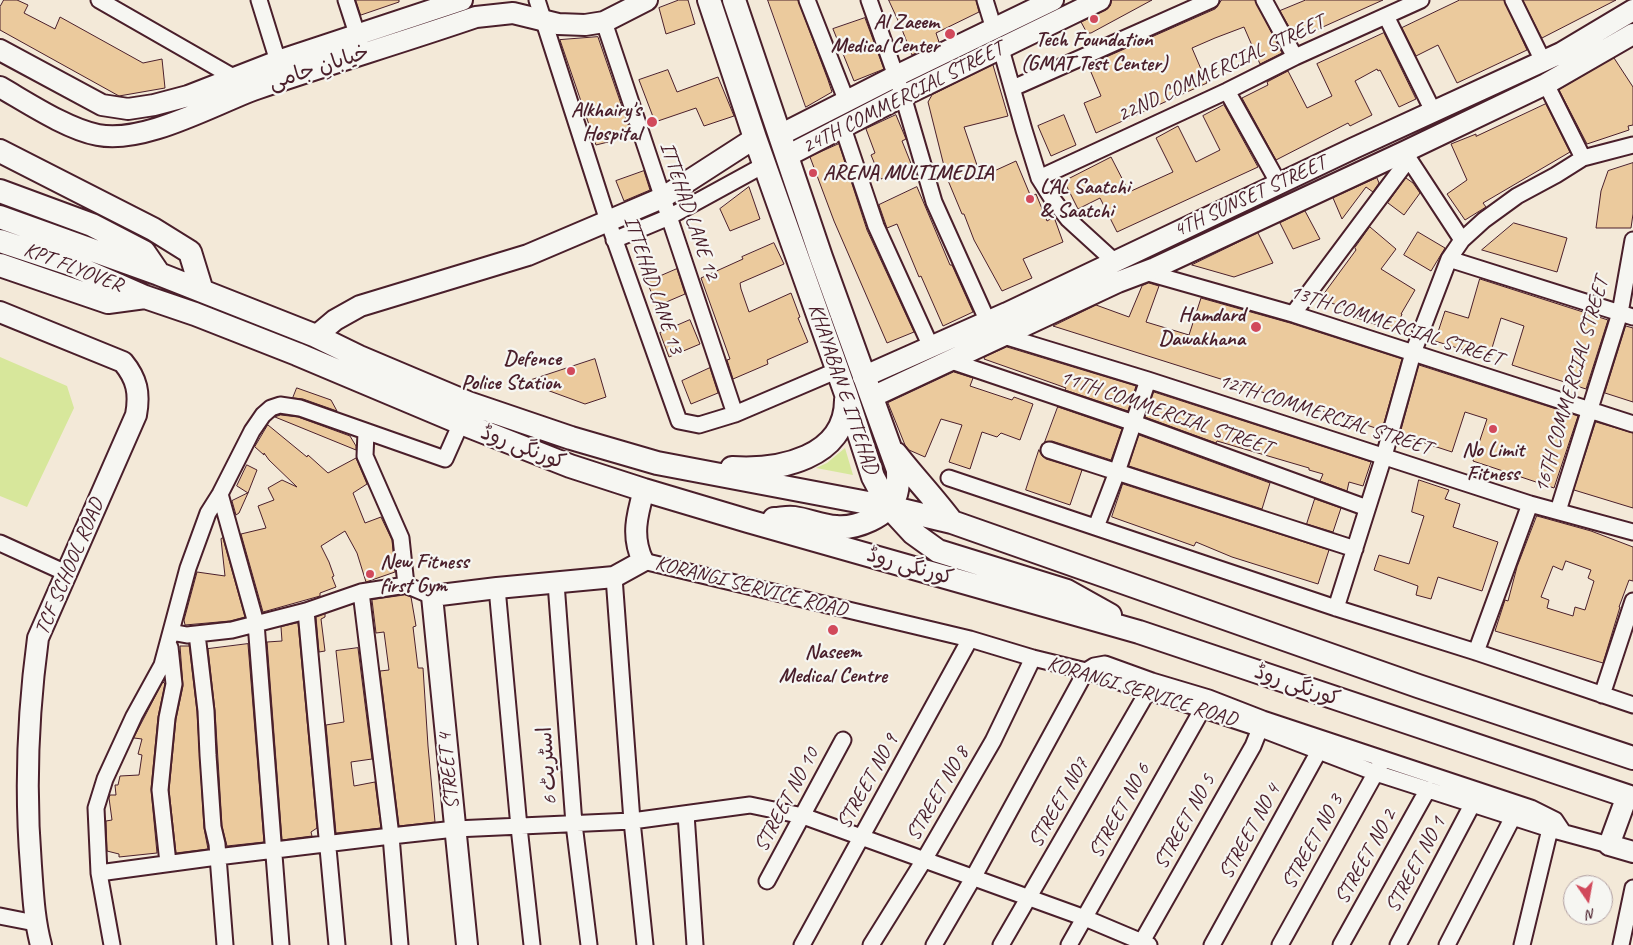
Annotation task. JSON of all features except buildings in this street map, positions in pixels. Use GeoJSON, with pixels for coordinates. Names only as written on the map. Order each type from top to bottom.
{"type":"FeatureCollection","features":[{"type":"Feature","properties":{"kind":"main road","name":"KHAYABAN E ITTEHAD"},"geometry":{"type":"LineString","coordinates":[[709,0],[764,165],[838,370],[873,477],[888,507],[913,533],[938,550],[1067,591],[1139,632]]}},
{"type":"Feature","properties":{"kind":"main road","name":"KHAYABAN E ITTEHAD"},"geometry":{"type":"LineString","coordinates":[[734,0],[783,146],[895,460]]}},
{"type":"Feature","properties":{"kind":"main road"},"geometry":{"type":"LineString","coordinates":[[0,151],[153,230],[190,252],[206,292]]}},
{"type":"Feature","properties":{"kind":"main road"},"geometry":{"type":"LineString","coordinates":[[0,191],[92,225],[144,252],[159,274]]}},
{"type":"Feature","properties":{"kind":"main road","name":"KPT FLYOVER"},"geometry":{"type":"LineString","coordinates":[[0,217],[77,256],[145,297],[195,314]]}},
{"type":"Feature","properties":{"kind":"main road","name":"KPT FLYOVER"},"geometry":{"type":"LineString","coordinates":[[0,241],[77,256]]}},
{"type":"Feature","properties":{"kind":"main road","name":"کورنگی روڈ"},"geometry":{"type":"LineString","coordinates":[[77,256],[159,274],[311,334],[359,357],[468,403],[571,438],[657,463],[888,507],[952,522],[1409,682],[1633,758]]}},
{"type":"Feature","properties":{"kind":"main road"},"geometry":{"type":"LineString","coordinates":[[0,265],[108,302],[145,297]]}},
{"type":"Feature","properties":{"kind":"main road","name":"کورنگی روڈ"},"geometry":{"type":"LineString","coordinates":[[195,314],[570,466],[748,521],[1139,632],[1630,797]]}},
{"type":"Feature","properties":{"kind":"main road"},"geometry":{"type":"LineString","coordinates":[[657,463],[750,469],[801,460],[818,452],[834,439],[841,429],[846,412],[846,394]]}},
{"type":"Feature","properties":{"kind":"main road"},"geometry":{"type":"LineString","coordinates":[[873,477],[880,482],[888,483],[896,478],[895,460]]}},
{"type":"Feature","properties":{"kind":"main road"},"geometry":{"type":"LineString","coordinates":[[748,521],[792,518],[836,528],[870,521],[888,507],[895,498],[898,483],[895,460]]}},
{"type":"Feature","properties":{"kind":"main road"},"geometry":{"type":"LineString","coordinates":[[895,460],[936,500],[952,522]]}},
{"type":"Feature","properties":{"kind":"street"},"geometry":{"type":"LineString","coordinates":[[99,0],[235,78]]}},
{"type":"Feature","properties":{"kind":"street"},"geometry":{"type":"LineString","coordinates":[[259,0],[285,70]]}},
{"type":"Feature","properties":{"kind":"street"},"geometry":{"type":"LineString","coordinates":[[346,0],[356,46]]}},
{"type":"Feature","properties":{"kind":"street","name":"خیابانِ جامی"},"geometry":{"type":"LineString","coordinates":[[356,46],[435,4],[462,0]]}},
{"type":"Feature","properties":{"kind":"street","name":"ITTEHAD LANE 13"},"geometry":{"type":"LineString","coordinates":[[537,0],[614,240],[679,421],[699,425],[735,414],[838,370]]}},
{"type":"Feature","properties":{"kind":"street","name":"خیابانِ جامی"},"geometry":{"type":"LineString","coordinates":[[0,50],[102,105],[128,109],[154,105],[188,96],[235,78],[285,70],[356,46],[444,28],[476,17],[512,13],[570,26],[604,22],[647,0]]}},
{"type":"Feature","properties":{"kind":"street"},"geometry":{"type":"LineString","coordinates":[[807,0],[847,102]]}},
{"type":"Feature","properties":{"kind":"street"},"geometry":{"type":"LineString","coordinates":[[869,0],[903,96],[934,202],[988,322]]}},
{"type":"Feature","properties":{"kind":"street"},"geometry":{"type":"LineString","coordinates":[[985,0],[994,29]]}},
{"type":"Feature","properties":{"kind":"street","name":"24TH COMMERCIAL STREET"},"geometry":{"type":"LineString","coordinates":[[783,146],[847,102],[896,76],[1053,0]]}},
{"type":"Feature","properties":{"kind":"street","name":"24TH COMMERCIAL STREET"},"geometry":{"type":"LineString","coordinates":[[783,146],[843,128],[903,96],[1100,0]]}},
{"type":"Feature","properties":{"kind":"street"},"geometry":{"type":"LineString","coordinates":[[1013,88],[1211,0]]}},
{"type":"Feature","properties":{"kind":"street"},"geometry":{"type":"LineString","coordinates":[[1264,0],[1295,56]]}},
{"type":"Feature","properties":{"kind":"street","name":"22ND COMMERCIAL STREET"},"geometry":{"type":"LineString","coordinates":[[1039,178],[1227,91],[1295,56],[1420,0]]}},
{"type":"Feature","properties":{"kind":"street"},"geometry":{"type":"LineString","coordinates":[[1513,0],[1543,61]]}},
{"type":"Feature","properties":{"kind":"street"},"geometry":{"type":"LineString","coordinates":[[435,4],[444,28]]}},
{"type":"Feature","properties":{"kind":"street","name":"4TH SUNSET STREET"},"geometry":{"type":"LineString","coordinates":[[868,387],[951,361],[1111,263],[1561,53],[1633,10]]}},
{"type":"Feature","properties":{"kind":"street"},"geometry":{"type":"LineString","coordinates":[[1386,16],[1434,113]]}},
{"type":"Feature","properties":{"kind":"street","name":"ITTEHAD LANE 12"},"geometry":{"type":"LineString","coordinates":[[604,22],[735,414]]}},
{"type":"Feature","properties":{"kind":"street","name":"4TH SUNSET STREET"},"geometry":{"type":"LineString","coordinates":[[868,387],[931,347],[988,322],[1009,327],[1150,270],[1406,156],[1546,84],[1633,34]]}},
{"type":"Feature","properties":{"kind":"street"},"geometry":{"type":"LineString","coordinates":[[1001,49],[1039,178],[1068,219],[1119,270],[1118,282]]}},
{"type":"Feature","properties":{"kind":"street","name":"خیابانِ جامی"},"geometry":{"type":"LineString","coordinates":[[0,87],[70,125],[98,135],[124,137],[143,133],[193,115],[254,90],[285,70]]}},
{"type":"Feature","properties":{"kind":"street"},"geometry":{"type":"LineString","coordinates":[[1546,84],[1583,158]]}},
{"type":"Feature","properties":{"kind":"street"},"geometry":{"type":"LineString","coordinates":[[1227,91],[1279,184]]}},
{"type":"Feature","properties":{"kind":"street"},"geometry":{"type":"LineString","coordinates":[[843,128],[876,226],[931,347]]}},
{"type":"Feature","properties":{"kind":"street"},"geometry":{"type":"LineString","coordinates":[[311,334],[360,306],[528,255],[662,198],[755,138]]}},
{"type":"Feature","properties":{"kind":"street"},"geometry":{"type":"LineString","coordinates":[[1336,608],[1384,456],[1412,353],[1449,259],[1462,240],[1484,220],[1517,196],[1583,158],[1633,145]]}},
{"type":"Feature","properties":{"kind":"street"},"geometry":{"type":"LineString","coordinates":[[1293,314],[1406,156],[1462,240]]}},
{"type":"Feature","properties":{"kind":"street"},"geometry":{"type":"LineString","coordinates":[[614,240],[669,217],[764,165]]}},
{"type":"Feature","properties":{"kind":"street","name":"16TH COMMERCIAL STREET"},"geometry":{"type":"LineString","coordinates":[[1558,511],[1590,411],[1626,315],[1633,240]]}},
{"type":"Feature","properties":{"kind":"street"},"geometry":{"type":"LineString","coordinates":[[1144,247],[1143,260],[1150,270]]}},
{"type":"Feature","properties":{"kind":"street"},"geometry":{"type":"LineString","coordinates":[[1449,259],[1626,315]]}},
{"type":"Feature","properties":{"kind":"street","name":"13TH COMMERCIAL STREET"},"geometry":{"type":"LineString","coordinates":[[1150,270],[1293,314],[1633,424]]}},
{"type":"Feature","properties":{"kind":"street","name":"TCF SCHOOL ROAD"},"geometry":{"type":"LineString","coordinates":[[0,312],[122,362],[132,373],[137,386],[139,401],[136,415],[38,638],[33,675],[27,816],[35,923],[41,945]]}},
{"type":"Feature","properties":{"kind":"street","name":"12TH COMMERCIAL STREET"},"geometry":{"type":"LineString","coordinates":[[1009,327],[1148,380],[1530,504],[1633,532]]}},
{"type":"Feature","properties":{"kind":"street","name":"11TH COMMERCIAL STREET"},"geometry":{"type":"LineString","coordinates":[[951,361],[1134,424],[1367,508]]}},
{"type":"Feature","properties":{"kind":"street"},"geometry":{"type":"LineString","coordinates":[[1096,527],[1148,380]]}},
{"type":"Feature","properties":{"kind":"street"},"geometry":{"type":"LineString","coordinates":[[112,945],[99,873],[96,808],[105,779],[134,716],[162,665],[188,568],[208,513],[220,494],[252,431],[271,408],[280,405],[300,408],[445,459],[460,423]]}},
{"type":"Feature","properties":{"kind":"street"},"geometry":{"type":"LineString","coordinates":[[170,636],[232,630],[306,611],[361,592],[406,585],[401,538],[365,456],[366,432]]}},
{"type":"Feature","properties":{"kind":"street"},"geometry":{"type":"LineString","coordinates":[[1049,450],[1355,549]]}},
{"type":"Feature","properties":{"kind":"street"},"geometry":{"type":"LineString","coordinates":[[950,478],[1336,608],[1476,652],[1633,705]]}},
{"type":"Feature","properties":{"kind":"street","name":"KORANGI SERVICE ROAD"},"geometry":{"type":"LineString","coordinates":[[643,561],[638,550],[635,528],[644,490]]}},
{"type":"Feature","properties":{"kind":"street"},"geometry":{"type":"LineString","coordinates":[[220,494],[256,624],[280,945]]}},
{"type":"Feature","properties":{"kind":"street"},"geometry":{"type":"LineString","coordinates":[[1476,652],[1530,504]]}},
{"type":"Feature","properties":{"kind":"street"},"geometry":{"type":"LineString","coordinates":[[0,543],[66,573]]}},
{"type":"Feature","properties":{"kind":"street","name":"KORANGI SERVICE ROAD"},"geometry":{"type":"LineString","coordinates":[[406,585],[432,596],[614,577],[643,561],[970,639],[1033,658],[1150,686],[1205,703],[1320,744]]}},
{"type":"Feature","properties":{"kind":"street"},"geometry":{"type":"LineString","coordinates":[[614,577],[632,822],[645,945]]}},
{"type":"Feature","properties":{"kind":"street","name":"اسٹریٹ 6"},"geometry":{"type":"LineString","coordinates":[[556,583],[574,824],[589,945]]}},
{"type":"Feature","properties":{"kind":"street"},"geometry":{"type":"LineString","coordinates":[[497,588],[532,945]]}},
{"type":"Feature","properties":{"kind":"street"},"geometry":{"type":"LineString","coordinates":[[361,592],[391,836],[400,945]]}},
{"type":"Feature","properties":{"kind":"street","name":"STREET 4"},"geometry":{"type":"LineString","coordinates":[[432,596],[467,945]]}},
{"type":"Feature","properties":{"kind":"street"},"geometry":{"type":"LineString","coordinates":[[1602,695],[1633,601]]}},
{"type":"Feature","properties":{"kind":"street"},"geometry":{"type":"LineString","coordinates":[[306,611],[337,945]]}},
{"type":"Feature","properties":{"kind":"street"},"geometry":{"type":"LineString","coordinates":[[197,634],[206,702],[208,755],[225,945]]}},
{"type":"Feature","properties":{"kind":"street"},"geometry":{"type":"LineString","coordinates":[[168,863],[160,790],[165,734],[174,684],[170,636]]}},
{"type":"Feature","properties":{"kind":"street","name":"STREET NO 9"},"geometry":{"type":"LineString","coordinates":[[802,945],[970,639]]}},
{"type":"Feature","properties":{"kind":"street","name":"STREET NO 8"},"geometry":{"type":"LineString","coordinates":[[870,945],[924,860],[993,741],[1033,658]]}},
{"type":"Feature","properties":{"kind":"street"},"geometry":{"type":"LineString","coordinates":[[934,945],[974,878],[1086,671]]}},
{"type":"Feature","properties":{"kind":"street","name":"STREET NO7"},"geometry":{"type":"LineString","coordinates":[[1001,945],[1150,686]]}},
{"type":"Feature","properties":{"kind":"street","name":"STREET NO 6"},"geometry":{"type":"LineString","coordinates":[[1069,945],[1205,703]]}},
{"type":"Feature","properties":{"kind":"street","name":"STREET NO 5"},"geometry":{"type":"LineString","coordinates":[[1144,944],[1262,724]]}},
{"type":"Feature","properties":{"kind":"street","name":"STREET NO 10"},"geometry":{"type":"LineString","coordinates":[[767,881],[843,740]]}},
{"type":"Feature","properties":{"kind":"street"},"geometry":{"type":"LineString","coordinates":[[1320,744],[1382,759],[1543,813],[1555,820],[1556,830],[1522,945]]}},
{"type":"Feature","properties":{"kind":"street"},"geometry":{"type":"LineString","coordinates":[[1320,744],[1376,773],[1513,817],[1633,852]]}},
{"type":"Feature","properties":{"kind":"street","name":"STREET NO 4"},"geometry":{"type":"LineString","coordinates":[[1212,945],[1320,744]]}},
{"type":"Feature","properties":{"kind":"street","name":"STREET NO 3"},"geometry":{"type":"LineString","coordinates":[[1280,945],[1382,759]]}},
{"type":"Feature","properties":{"kind":"street","name":"STREET NO 2"},"geometry":{"type":"LineString","coordinates":[[1341,945],[1428,789]]}},
{"type":"Feature","properties":{"kind":"street"},"geometry":{"type":"LineString","coordinates":[[1610,845],[1630,797]]}},
{"type":"Feature","properties":{"kind":"street","name":"STREET NO 1"},"geometry":{"type":"LineString","coordinates":[[1398,945],[1472,804]]}},
{"type":"Feature","properties":{"kind":"street"},"geometry":{"type":"LineString","coordinates":[[99,873],[217,856],[455,829],[632,822],[750,806],[803,816],[1084,918],[1144,944]]}},
{"type":"Feature","properties":{"kind":"street"},"geometry":{"type":"LineString","coordinates":[[686,814],[695,945]]}},
{"type":"Feature","properties":{"kind":"street"},"geometry":{"type":"LineString","coordinates":[[1447,945],[1513,817]]}},
{"type":"Feature","properties":{"kind":"street"},"geometry":{"type":"LineString","coordinates":[[1621,945],[1633,888]]}},
{"type":"Feature","properties":{"kind":"street"},"geometry":{"type":"LineString","coordinates":[[0,916],[35,923]]}},
{"type":"Feature","properties":{"kind":"green space"},"geometry":{"type":"Polygon","coordinates":[[[0,357],[67,386],[74,408],[27,507],[0,496],[0,357]]]}},
{"type":"Feature","properties":{"kind":"green space"},"geometry":{"type":"Polygon","coordinates":[[[845,448],[853,475],[816,468],[827,463],[845,448]]]}},
{"type":"Feature","properties":{"kind":"place","name":"Tech Foundation (GMAT Test Center)"},"geometry":{"type":"Point","coordinates":[1094,19]}},
{"type":"Feature","properties":{"kind":"place","name":"Al Zaeem Medical Center"},"geometry":{"type":"Point","coordinates":[950,34]}},
{"type":"Feature","properties":{"kind":"place","name":"Alkhairy's Hospital"},"geometry":{"type":"Point","coordinates":[652,122]}},
{"type":"Feature","properties":{"kind":"place","name":"ARENA MULTIMEDIA"},"geometry":{"type":"Point","coordinates":[813,173]}},
{"type":"Feature","properties":{"kind":"place","name":"LAL Saatchi & Saatchi"},"geometry":{"type":"Point","coordinates":[1030,199]}},
{"type":"Feature","properties":{"kind":"place","name":"Hamdard Dawakhana"},"geometry":{"type":"Point","coordinates":[1256,327]}},
{"type":"Feature","properties":{"kind":"place","name":"Defence Police Station"},"geometry":{"type":"Point","coordinates":[571,371]}},
{"type":"Feature","properties":{"kind":"place","name":"No Limit Fitness"},"geometry":{"type":"Point","coordinates":[1493,429]}},
{"type":"Feature","properties":{"kind":"place","name":"New Fitness first Gym"},"geometry":{"type":"Point","coordinates":[370,574]}},
{"type":"Feature","properties":{"kind":"place","name":"Naseem Medical Centre"},"geometry":{"type":"Point","coordinates":[833,630]}}]}
